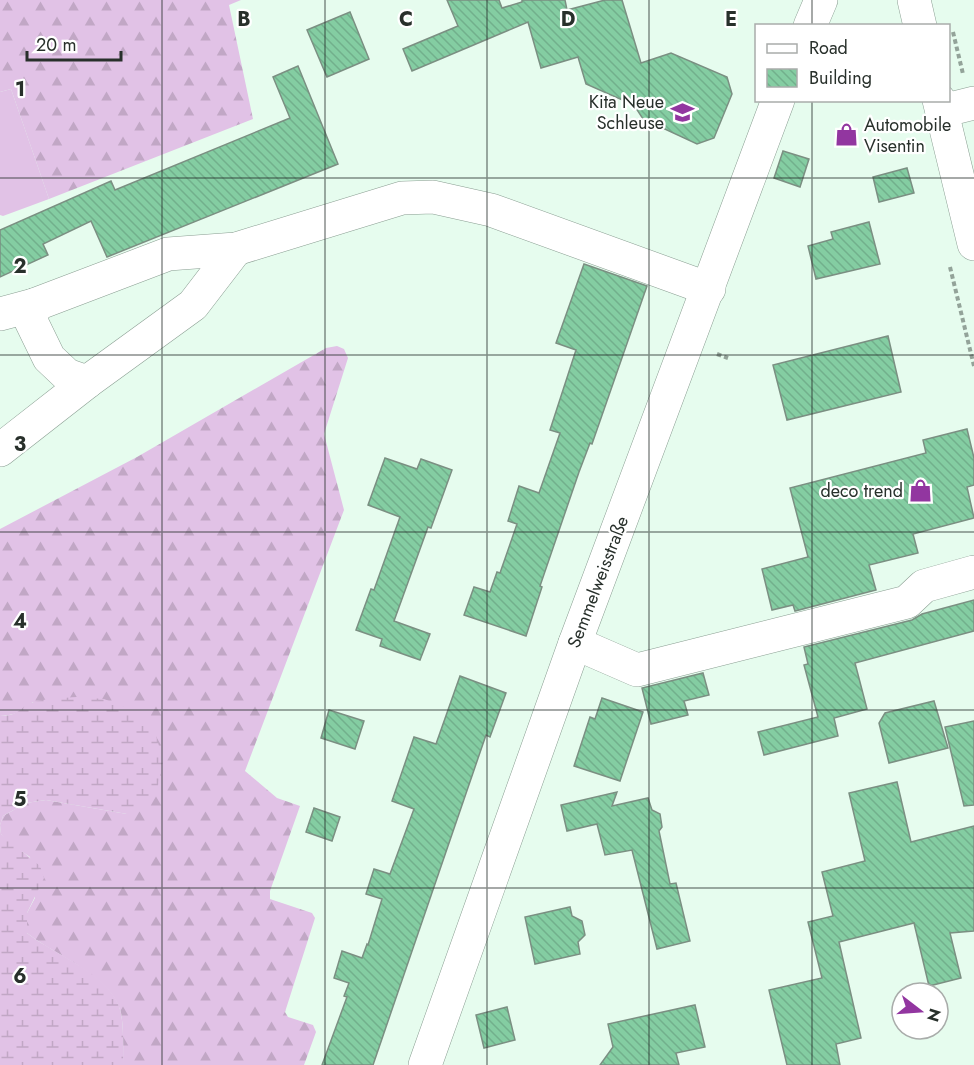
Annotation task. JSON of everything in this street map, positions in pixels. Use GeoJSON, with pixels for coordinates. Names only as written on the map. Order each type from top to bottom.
{"type":"FeatureCollection","features":[{"type":"Feature","properties":{"kind":"street"},"geometry":{"type":"LineString","coordinates":[[811,24],[821,0]]}},
{"type":"Feature","properties":{"kind":"street"},"geometry":{"type":"LineString","coordinates":[[914,0],[920,24]]}},
{"type":"Feature","properties":{"kind":"street","name":"Semmelweisstraße"},"geometry":{"type":"LineString","coordinates":[[425,1065],[575,643],[777,102]]}},
{"type":"Feature","properties":{"kind":"street"},"geometry":{"type":"LineString","coordinates":[[956,105],[974,244]]}},
{"type":"Feature","properties":{"kind":"street"},"geometry":{"type":"LineString","coordinates":[[0,314],[34,305],[168,254],[236,249],[402,198],[434,197],[491,210],[709,289]]}},
{"type":"Feature","properties":{"kind":"street"},"geometry":{"type":"LineString","coordinates":[[0,450],[87,382],[193,305],[236,249]]}},
{"type":"Feature","properties":{"kind":"street"},"geometry":{"type":"LineString","coordinates":[[34,305],[32,321],[49,358],[67,375],[87,382]]}},
{"type":"Feature","properties":{"kind":"street"},"geometry":{"type":"LineString","coordinates":[[575,643],[637,670],[907,602],[924,586],[974,572]]}},
{"type":"Feature","properties":{"kind":"path"},"geometry":{"type":"LineString","coordinates":[[953,31],[956,105]]}},
{"type":"Feature","properties":{"kind":"green space"},"geometry":{"type":"Polygon","coordinates":[[[0,0],[241,0],[229,5],[253,119],[49,199],[11,89],[0,92],[0,0]]]}},
{"type":"Feature","properties":{"kind":"green space"},"geometry":{"type":"Polygon","coordinates":[[[11,89],[49,199],[3,216],[0,215],[0,92],[11,89]]]}},
{"type":"Feature","properties":{"kind":"green space"},"geometry":{"type":"Polygon","coordinates":[[[337,346],[344,349],[348,358],[324,434],[344,510],[245,771],[277,798],[300,806],[270,891],[270,899],[312,913],[315,918],[285,1012],[288,1017],[313,1025],[316,1032],[304,1065],[123,1065],[122,1019],[116,1000],[95,977],[27,933],[27,913],[35,898],[30,857],[9,843],[1,834],[0,825],[3,816],[26,803],[46,800],[127,814],[33,702],[14,714],[0,715],[0,529],[137,457],[326,348],[337,346]]]}},
{"type":"Feature","properties":{"kind":"green space"},"geometry":{"type":"Polygon","coordinates":[[[77,697],[104,699],[127,708],[155,731],[163,761],[157,790],[146,806],[127,814],[46,800],[26,803],[3,816],[0,825],[0,715],[11,715],[29,704],[44,700],[77,697]]]}},
{"type":"Feature","properties":{"kind":"green space"},"geometry":{"type":"Polygon","coordinates":[[[0,825],[1,834],[40,866],[44,878],[27,913],[27,933],[82,967],[107,988],[116,1000],[122,1019],[123,1065],[0,1065],[0,825]]]}},
{"type":"Feature","properties":{"kind":"building"},"geometry":{"type":"Polygon","coordinates":[[[447,0],[499,0],[502,8],[522,2],[522,0],[565,0],[567,10],[605,0],[622,0],[641,63],[671,53],[727,77],[732,94],[714,138],[697,144],[643,119],[634,105],[586,84],[578,57],[541,68],[528,22],[412,71],[403,49],[458,26],[447,0]]]}},
{"type":"Feature","properties":{"kind":"building"},"geometry":{"type":"Polygon","coordinates":[[[350,12],[369,59],[327,77],[307,30],[350,12]]]}},
{"type":"Feature","properties":{"kind":"building"},"geometry":{"type":"Polygon","coordinates":[[[298,66],[338,164],[107,257],[91,221],[43,244],[48,255],[0,277],[0,230],[111,181],[115,190],[290,118],[273,77],[298,66]]]}},
{"type":"Feature","properties":{"kind":"building"},"geometry":{"type":"Polygon","coordinates":[[[783,151],[809,159],[800,187],[774,178],[783,151]]]}},
{"type":"Feature","properties":{"kind":"building"},"geometry":{"type":"Polygon","coordinates":[[[907,168],[914,193],[879,202],[873,177],[907,168]]]}},
{"type":"Feature","properties":{"kind":"building"},"geometry":{"type":"Polygon","coordinates":[[[869,222],[880,264],[816,279],[808,246],[833,239],[831,232],[869,222]]]}},
{"type":"Feature","properties":{"kind":"building"},"geometry":{"type":"Polygon","coordinates":[[[584,264],[647,286],[592,444],[590,443],[579,472],[540,586],[542,587],[526,636],[464,615],[474,587],[490,592],[497,572],[500,573],[517,524],[508,521],[519,486],[539,493],[560,433],[550,430],[576,350],[556,343],[584,264]]]}},
{"type":"Feature","properties":{"kind":"building"},"geometry":{"type":"Polygon","coordinates":[[[888,336],[901,392],[787,420],[773,365],[888,336]]]}},
{"type":"Feature","properties":{"kind":"building"},"geometry":{"type":"Polygon","coordinates":[[[967,429],[974,458],[974,485],[967,487],[974,518],[913,534],[918,553],[869,565],[876,590],[795,611],[793,605],[772,610],[762,569],[808,557],[790,488],[926,453],[923,440],[967,429]]]}},
{"type":"Feature","properties":{"kind":"building"},"geometry":{"type":"Polygon","coordinates":[[[385,458],[417,469],[421,459],[452,470],[431,528],[428,527],[394,621],[430,634],[420,660],[380,646],[382,639],[356,630],[371,589],[374,590],[400,517],[368,505],[385,458]]]}},
{"type":"Feature","properties":{"kind":"building"},"geometry":{"type":"Polygon","coordinates":[[[974,600],[974,631],[855,663],[867,709],[834,718],[838,736],[764,755],[758,732],[818,717],[804,665],[808,664],[804,647],[912,620],[922,614],[974,600]]]}},
{"type":"Feature","properties":{"kind":"building"},"geometry":{"type":"Polygon","coordinates":[[[703,673],[709,695],[684,701],[688,715],[651,724],[642,688],[703,673]]]}},
{"type":"Feature","properties":{"kind":"building"},"geometry":{"type":"Polygon","coordinates":[[[460,676],[506,693],[490,737],[486,735],[373,1065],[322,1065],[347,997],[344,996],[349,983],[334,978],[342,951],[362,958],[382,899],[366,894],[374,869],[390,874],[414,809],[392,801],[414,737],[436,744],[460,676]]]}},
{"type":"Feature","properties":{"kind":"building"},"geometry":{"type":"Polygon","coordinates":[[[602,698],[643,712],[620,781],[574,766],[590,717],[595,719],[602,698]]]}},
{"type":"Feature","properties":{"kind":"building"},"geometry":{"type":"Polygon","coordinates":[[[934,701],[948,748],[889,763],[879,723],[885,713],[934,701]]]}},
{"type":"Feature","properties":{"kind":"building"},"geometry":{"type":"Polygon","coordinates":[[[329,710],[364,721],[355,749],[321,738],[329,710]]]}},
{"type":"Feature","properties":{"kind":"building"},"geometry":{"type":"Polygon","coordinates":[[[974,721],[974,805],[964,806],[945,727],[974,721]]]}},
{"type":"Feature","properties":{"kind":"building"},"geometry":{"type":"Polygon","coordinates":[[[897,782],[911,842],[974,826],[974,931],[950,933],[961,978],[949,981],[928,981],[914,923],[839,942],[861,1038],[836,1044],[840,1065],[787,1065],[769,990],[822,978],[808,922],[833,916],[822,872],[865,861],[849,793],[897,782]]]}},
{"type":"Feature","properties":{"kind":"building"},"geometry":{"type":"Polygon","coordinates":[[[617,792],[612,806],[648,798],[652,810],[660,814],[662,827],[659,831],[670,884],[676,883],[690,941],[657,949],[632,850],[605,855],[597,824],[567,831],[561,805],[617,792]]]}},
{"type":"Feature","properties":{"kind":"building"},"geometry":{"type":"Polygon","coordinates":[[[314,808],[340,817],[332,841],[306,832],[314,808]]]}},
{"type":"Feature","properties":{"kind":"building"},"geometry":{"type":"Polygon","coordinates":[[[570,907],[572,916],[582,921],[585,935],[578,942],[580,954],[535,964],[525,917],[570,907]]]}},
{"type":"Feature","properties":{"kind":"building"},"geometry":{"type":"Polygon","coordinates":[[[695,1005],[705,1047],[676,1053],[679,1065],[600,1065],[613,1047],[608,1024],[695,1005]]]}},
{"type":"Feature","properties":{"kind":"building"},"geometry":{"type":"Polygon","coordinates":[[[507,1007],[515,1040],[484,1048],[476,1015],[507,1007]]]}},
{"type":"Feature","properties":{"kind":"place","name":"Kita Neue Schleuse"},"geometry":{"type":"Point","coordinates":[682,112]}},
{"type":"Feature","properties":{"kind":"place","name":"Automobile Visentin"},"geometry":{"type":"Point","coordinates":[846,135]}},
{"type":"Feature","properties":{"kind":"place","name":"deco trend"},"geometry":{"type":"Point","coordinates":[921,491]}}]}
